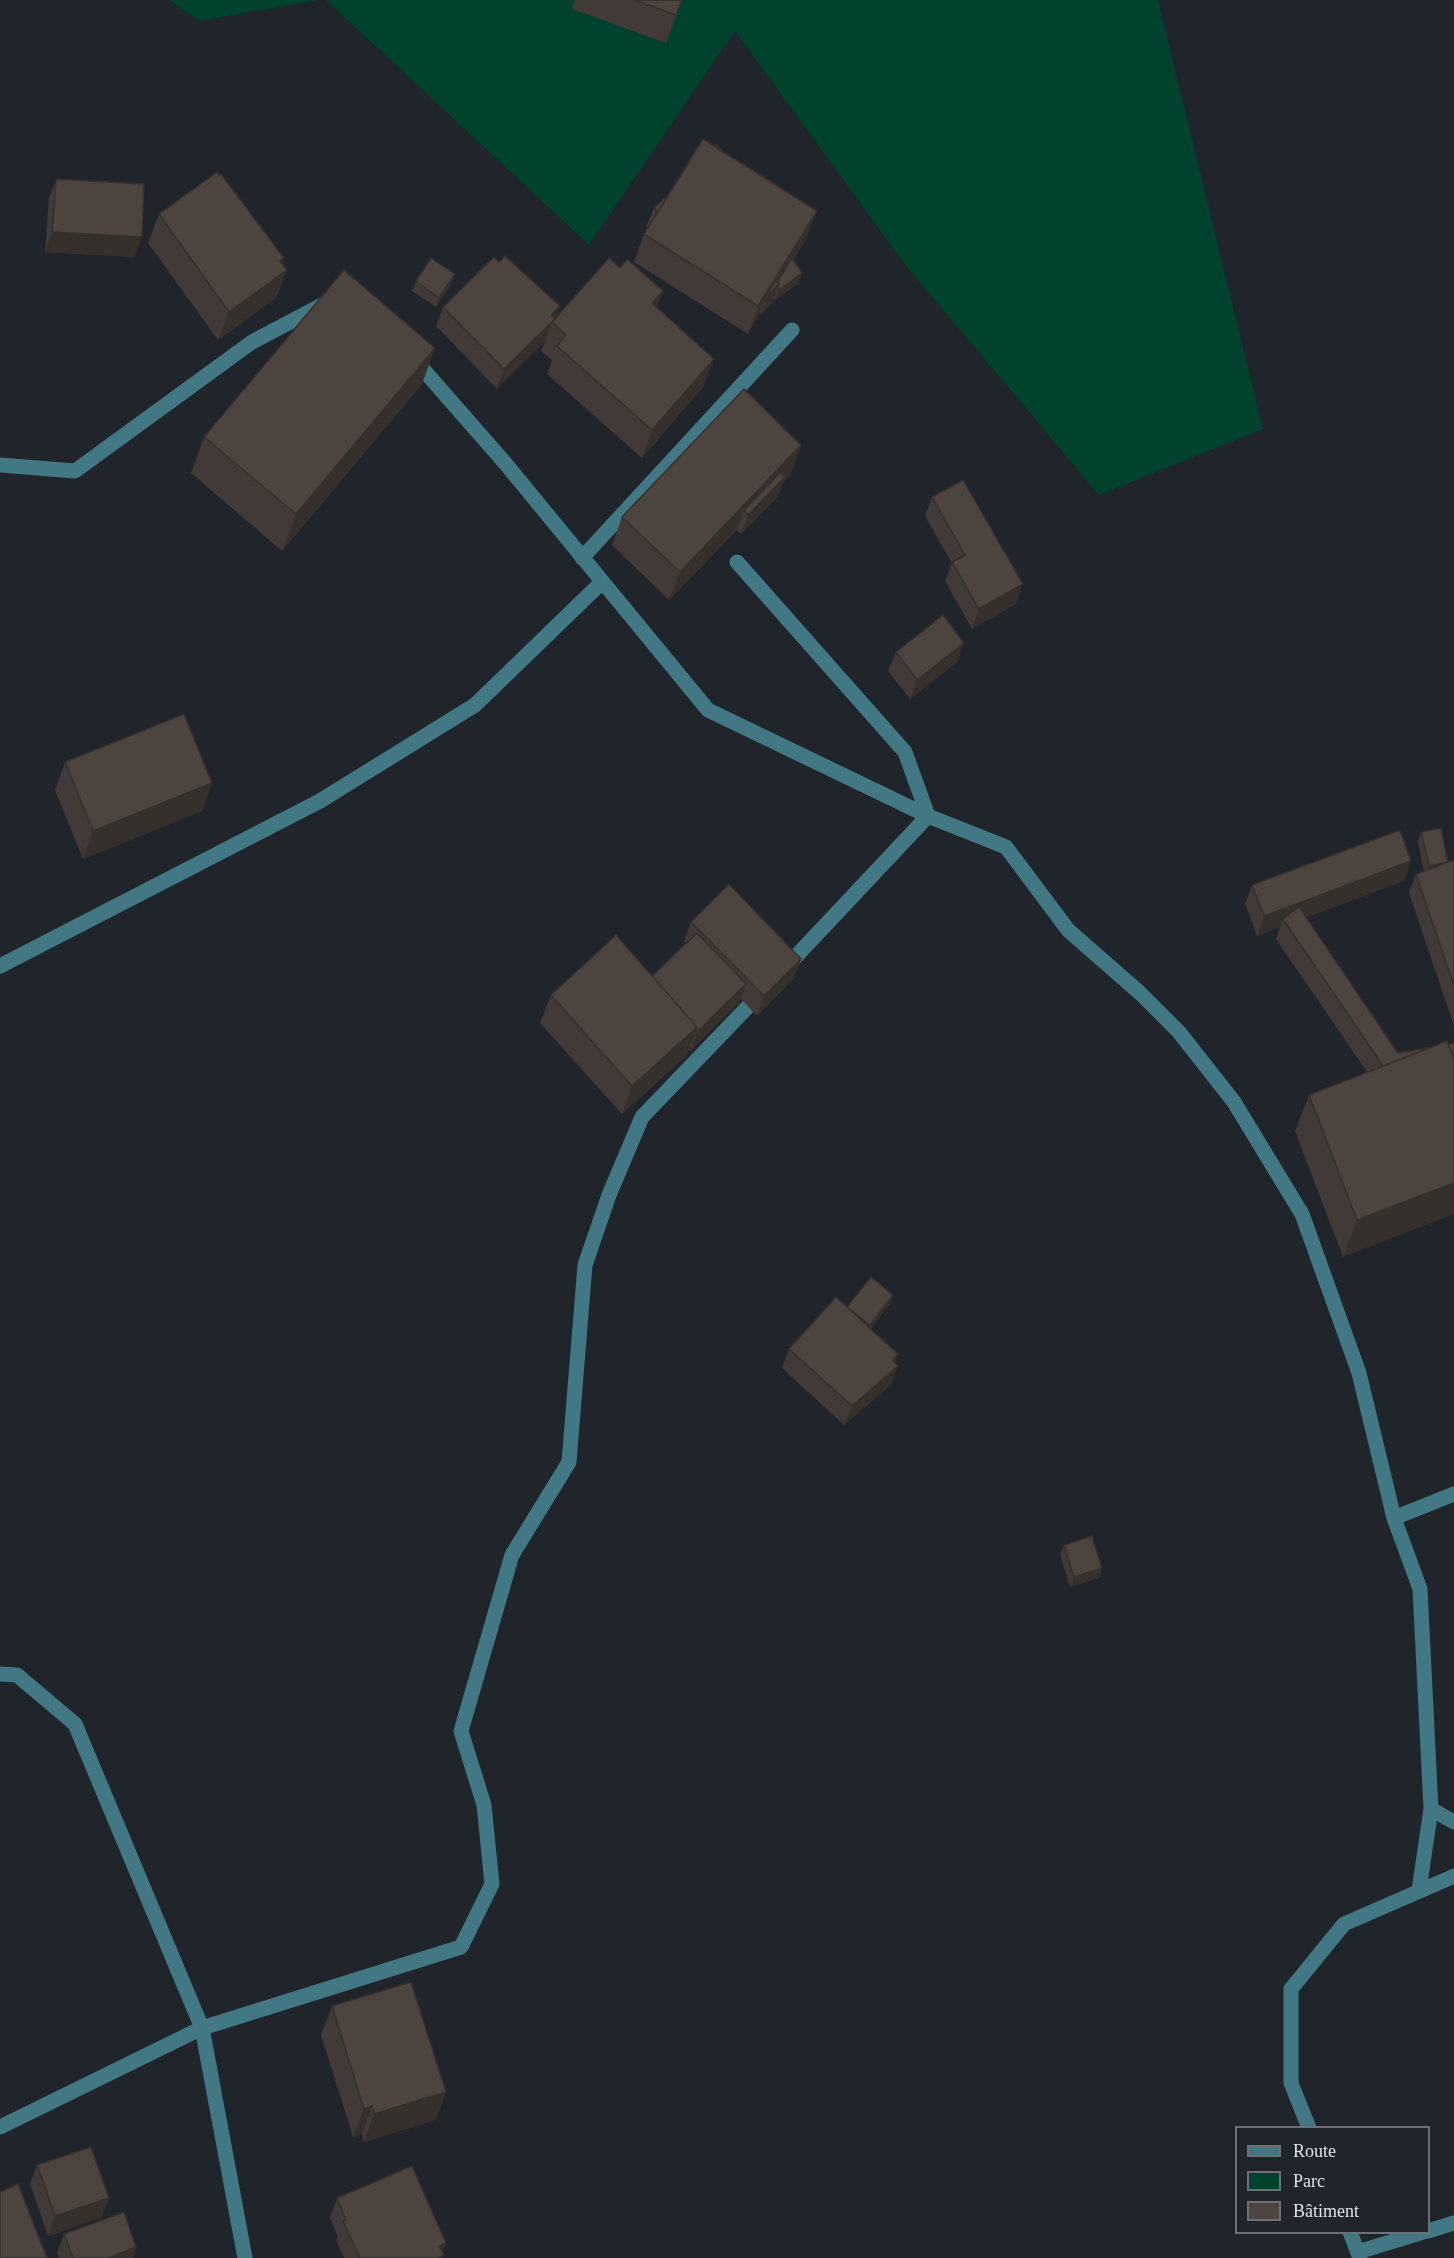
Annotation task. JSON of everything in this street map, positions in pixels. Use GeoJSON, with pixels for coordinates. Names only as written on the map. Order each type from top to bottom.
{"type":"FeatureCollection","features":[{"type":"Feature","properties":{"kind":"street"},"geometry":{"type":"LineString","coordinates":[[0,465],[75,471],[252,342],[342,294]]}},
{"type":"Feature","properties":{"kind":"street"},"geometry":{"type":"LineString","coordinates":[[582,558],[792,330]]}},
{"type":"Feature","properties":{"kind":"street"},"geometry":{"type":"LineString","coordinates":[[406,350],[505,463],[708,710],[928,816],[1006,847],[1068,930],[1140,993],[1179,1032],[1234,1102],[1302,1214],[1359,1373],[1394,1518],[1420,1589],[1431,1809],[1419,1890]]}},
{"type":"Feature","properties":{"kind":"street"},"geometry":{"type":"LineString","coordinates":[[737,562],[904,752],[928,816]]}},
{"type":"Feature","properties":{"kind":"street"},"geometry":{"type":"LineString","coordinates":[[0,966],[320,801],[475,705],[602,582]]}},
{"type":"Feature","properties":{"kind":"street"},"geometry":{"type":"LineString","coordinates":[[0,2127],[202,2028],[461,1947],[492,1884],[484,1805],[461,1731],[512,1555],[569,1462],[585,1265],[609,1195],[642,1117],[928,816]]}},
{"type":"Feature","properties":{"kind":"street"},"geometry":{"type":"LineString","coordinates":[[1394,1518],[1454,1494]]}},
{"type":"Feature","properties":{"kind":"street"},"geometry":{"type":"LineString","coordinates":[[0,1674],[17,1675],[75,1724],[202,2028],[244,2258]]}},
{"type":"Feature","properties":{"kind":"street"},"geometry":{"type":"LineString","coordinates":[[1431,1809],[1454,1822]]}},
{"type":"Feature","properties":{"kind":"street"},"geometry":{"type":"LineString","coordinates":[[1309,2126],[1291,2083],[1291,1989],[1344,1924],[1454,1876]]}},
{"type":"Feature","properties":{"kind":"street"},"geometry":{"type":"LineString","coordinates":[[1430,2230],[1454,2223]]}},
{"type":"Feature","properties":{"kind":"street"},"geometry":{"type":"LineString","coordinates":[[1351,2234],[1359,2255],[1417,2234]]}},
{"type":"Feature","properties":{"kind":"green space"},"geometry":{"type":"Polygon","coordinates":[[[169,0],[318,0],[199,21],[169,0]]]}},
{"type":"Feature","properties":{"kind":"green space"},"geometry":{"type":"Polygon","coordinates":[[[326,0],[1158,0],[1263,429],[1099,495],[906,266],[735,31],[589,245],[326,0]]]}},
{"type":"Feature","properties":{"kind":"building"},"geometry":{"type":"Polygon","coordinates":[[[635,0],[682,0],[676,15],[635,0]]]}},
{"type":"Feature","properties":{"kind":"building"},"geometry":{"type":"Polygon","coordinates":[[[703,139],[817,211],[758,306],[644,234],[703,139]]]}},
{"type":"Feature","properties":{"kind":"building"},"geometry":{"type":"Polygon","coordinates":[[[217,172],[219,176],[221,174],[284,258],[280,261],[287,270],[229,312],[159,214],[217,172]]]}},
{"type":"Feature","properties":{"kind":"building"},"geometry":{"type":"Polygon","coordinates":[[[56,179],[144,184],[142,237],[52,232],[56,179]]]}},
{"type":"Feature","properties":{"kind":"building"},"geometry":{"type":"Polygon","coordinates":[[[669,194],[658,212],[654,208],[669,194]]]}},
{"type":"Feature","properties":{"kind":"building"},"geometry":{"type":"Polygon","coordinates":[[[505,256],[560,306],[551,315],[555,319],[504,369],[443,307],[494,257],[499,262],[505,256]]]}},
{"type":"Feature","properties":{"kind":"building"},"geometry":{"type":"Polygon","coordinates":[[[431,258],[455,274],[439,298],[416,281],[431,258]]]}},
{"type":"Feature","properties":{"kind":"building"},"geometry":{"type":"Polygon","coordinates":[[[609,258],[620,268],[627,259],[663,291],[652,303],[714,359],[652,430],[557,346],[566,335],[552,322],[609,258]]]}},
{"type":"Feature","properties":{"kind":"building"},"geometry":{"type":"Polygon","coordinates":[[[792,258],[802,273],[779,290],[777,282],[792,258]]]}},
{"type":"Feature","properties":{"kind":"building"},"geometry":{"type":"Polygon","coordinates":[[[344,270],[435,348],[296,514],[204,437],[344,270]]]}},
{"type":"Feature","properties":{"kind":"building"},"geometry":{"type":"Polygon","coordinates":[[[776,280],[779,284],[767,294],[776,280]]]}},
{"type":"Feature","properties":{"kind":"building"},"geometry":{"type":"Polygon","coordinates":[[[744,389],[801,445],[680,572],[622,517],[744,389]]]}},
{"type":"Feature","properties":{"kind":"building"},"geometry":{"type":"Polygon","coordinates":[[[780,473],[785,477],[748,515],[744,510],[780,473]]]}},
{"type":"Feature","properties":{"kind":"building"},"geometry":{"type":"Polygon","coordinates":[[[963,480],[1023,584],[979,609],[952,562],[965,555],[932,497],[963,480]]]}},
{"type":"Feature","properties":{"kind":"building"},"geometry":{"type":"Polygon","coordinates":[[[943,615],[964,643],[917,680],[896,652],[943,615]]]}},
{"type":"Feature","properties":{"kind":"building"},"geometry":{"type":"Polygon","coordinates":[[[184,714],[212,783],[93,831],[65,762],[184,714]]]}},
{"type":"Feature","properties":{"kind":"building"},"geometry":{"type":"Polygon","coordinates":[[[1441,828],[1448,862],[1429,866],[1421,832],[1441,828]]]}},
{"type":"Feature","properties":{"kind":"building"},"geometry":{"type":"Polygon","coordinates":[[[1400,830],[1411,861],[1264,916],[1252,885],[1400,830]]]}},
{"type":"Feature","properties":{"kind":"building"},"geometry":{"type":"Polygon","coordinates":[[[1454,860],[1454,986],[1416,874],[1454,860]]]}},
{"type":"Feature","properties":{"kind":"building"},"geometry":{"type":"Polygon","coordinates":[[[729,884],[801,959],[764,996],[691,922],[729,884]]]}},
{"type":"Feature","properties":{"kind":"building"},"geometry":{"type":"Polygon","coordinates":[[[1299,907],[1398,1053],[1432,1047],[1383,1066],[1283,919],[1299,907]]]}},
{"type":"Feature","properties":{"kind":"building"},"geometry":{"type":"Polygon","coordinates":[[[697,933],[746,984],[697,1032],[697,1027],[652,976],[697,933]]]}},
{"type":"Feature","properties":{"kind":"building"},"geometry":{"type":"Polygon","coordinates":[[[616,935],[697,1027],[632,1086],[551,995],[616,935]]]}},
{"type":"Feature","properties":{"kind":"building"},"geometry":{"type":"Polygon","coordinates":[[[1447,1041],[1454,1059],[1454,1183],[1357,1220],[1309,1095],[1447,1041]]]}},
{"type":"Feature","properties":{"kind":"building"},"geometry":{"type":"Polygon","coordinates":[[[1454,1043],[1454,1059],[1448,1044],[1454,1043]]]}},
{"type":"Feature","properties":{"kind":"building"},"geometry":{"type":"Polygon","coordinates":[[[871,1277],[893,1295],[870,1325],[847,1307],[871,1277]]]}},
{"type":"Feature","properties":{"kind":"building"},"geometry":{"type":"Polygon","coordinates":[[[836,1297],[898,1354],[893,1360],[898,1366],[852,1406],[789,1349],[836,1297]]]}},
{"type":"Feature","properties":{"kind":"building"},"geometry":{"type":"Polygon","coordinates":[[[1092,1536],[1102,1568],[1074,1577],[1064,1545],[1092,1536]]]}},
{"type":"Feature","properties":{"kind":"building"},"geometry":{"type":"Polygon","coordinates":[[[411,1982],[446,2092],[374,2114],[372,2106],[364,2109],[332,2006],[411,1982]]]}},
{"type":"Feature","properties":{"kind":"building"},"geometry":{"type":"Polygon","coordinates":[[[91,2147],[109,2198],[55,2216],[37,2165],[91,2147]]]}},
{"type":"Feature","properties":{"kind":"building"},"geometry":{"type":"Polygon","coordinates":[[[412,2166],[446,2243],[439,2246],[444,2255],[437,2258],[360,2258],[343,2221],[346,2220],[337,2198],[412,2166]]]}},
{"type":"Feature","properties":{"kind":"building"},"geometry":{"type":"Polygon","coordinates":[[[18,2184],[47,2258],[0,2258],[0,2192],[18,2184]]]}},
{"type":"Feature","properties":{"kind":"building"},"geometry":{"type":"Polygon","coordinates":[[[124,2212],[136,2247],[108,2258],[73,2258],[64,2234],[124,2212]]]}}]}
